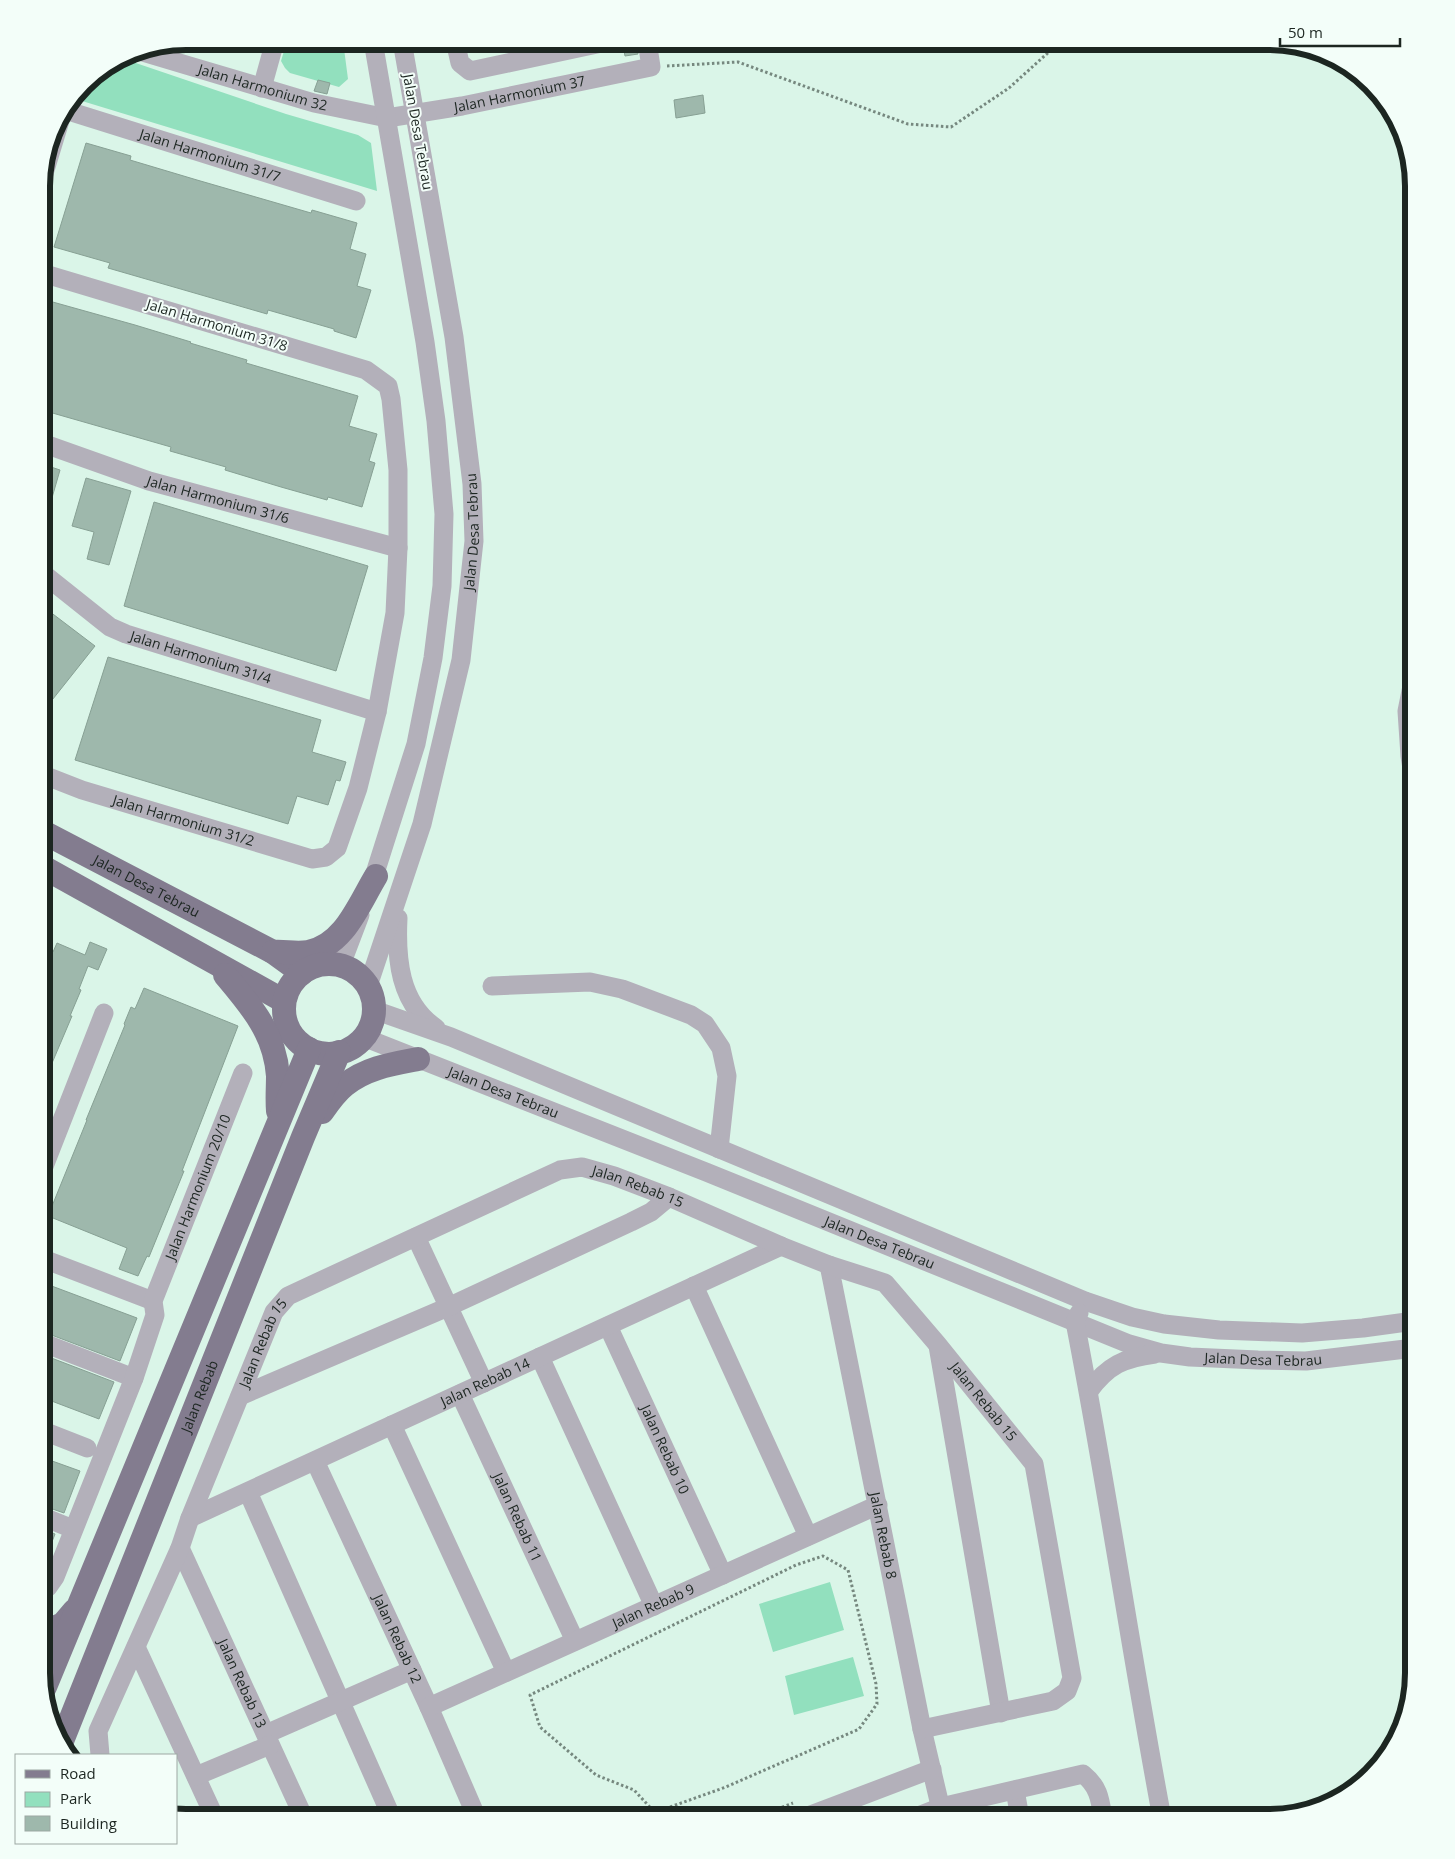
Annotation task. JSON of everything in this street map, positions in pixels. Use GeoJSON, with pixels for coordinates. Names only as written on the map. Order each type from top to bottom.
{"type":"FeatureCollection","features":[{"type":"Feature","properties":{"kind":"main road","name":"Jalan Desa Tebrau"},"geometry":{"type":"LineString","coordinates":[[50,836],[273,952],[302,972]]}},
{"type":"Feature","properties":{"kind":"main road"},"geometry":{"type":"LineString","coordinates":[[50,871],[284,1001]]}},
{"type":"Feature","properties":{"kind":"main road"},"geometry":{"type":"LineString","coordinates":[[273,952],[318,950],[332,942],[354,912],[376,876]]}},
{"type":"Feature","properties":{"kind":"main road"},"geometry":{"type":"LineString","coordinates":[[214,963],[257,1013],[272,1043],[278,1076],[278,1122]]}},
{"type":"Feature","properties":{"kind":"main road"},"geometry":{"type":"LineString","coordinates":[[320,964],[341,965],[356,973],[368,986],[374,1010],[372,1020],[363,1037],[356,1044],[339,1052],[329,1054],[309,1049],[300,1044],[288,1029],[283,1011],[284,1001],[293,980],[302,972],[320,964]]}},
{"type":"Feature","properties":{"kind":"main road"},"geometry":{"type":"LineString","coordinates":[[50,1656],[78,1607],[309,1049]]}},
{"type":"Feature","properties":{"kind":"main road","name":"Jalan Rebab"},"geometry":{"type":"LineString","coordinates":[[65,1734],[303,1137],[339,1052]]}},
{"type":"Feature","properties":{"kind":"main road"},"geometry":{"type":"LineString","coordinates":[[303,1137],[344,1085],[356,1077],[382,1067],[418,1059]]}},
{"type":"Feature","properties":{"kind":"main road"},"geometry":{"type":"LineString","coordinates":[[50,1630],[63,1624],[78,1607]]}},
{"type":"Feature","properties":{"kind":"main road"},"geometry":{"type":"LineString","coordinates":[[50,1660],[90,1674]]}},
{"type":"Feature","properties":{"kind":"main road"},"geometry":{"type":"LineString","coordinates":[[51,1687],[79,1697]]}},
{"type":"Feature","properties":{"kind":"street"},"geometry":{"type":"LineString","coordinates":[[262,88],[273,50]]}},
{"type":"Feature","properties":{"kind":"street","name":"Jalan Desa Tebrau"},"geometry":{"type":"LineString","coordinates":[[341,965],[376,876],[416,744],[433,658],[442,586],[444,514],[436,421],[425,342],[375,50]]}},
{"type":"Feature","properties":{"kind":"street","name":"Jalan Desa Tebrau"},"geometry":{"type":"LineString","coordinates":[[368,986],[422,824],[461,660],[474,541],[472,484],[454,337],[403,50]]}},
{"type":"Feature","properties":{"kind":"street"},"geometry":{"type":"LineString","coordinates":[[457,50],[460,63],[470,71],[569,50]]}},
{"type":"Feature","properties":{"kind":"street"},"geometry":{"type":"LineString","coordinates":[[613,50],[616,73]]}},
{"type":"Feature","properties":{"kind":"street"},"geometry":{"type":"LineString","coordinates":[[648,50],[651,67]]}},
{"type":"Feature","properties":{"kind":"street","name":"Jalan Harmonium 32"},"geometry":{"type":"LineString","coordinates":[[153,54],[314,104],[387,118]]}},
{"type":"Feature","properties":{"kind":"street","name":"Jalan Harmonium 37"},"geometry":{"type":"LineString","coordinates":[[387,118],[462,106],[651,67]]}},
{"type":"Feature","properties":{"kind":"street","name":"Jalan Harmonium 31/7"},"geometry":{"type":"LineString","coordinates":[[72,112],[356,201]]}},
{"type":"Feature","properties":{"kind":"street","name":"Jalan Harmonium 31/8"},"geometry":{"type":"LineString","coordinates":[[50,275],[366,370],[388,386],[392,399],[398,470],[398,548]]}},
{"type":"Feature","properties":{"kind":"street","name":"Jalan Harmonium 31/6"},"geometry":{"type":"LineString","coordinates":[[50,446],[149,481],[398,548]]}},
{"type":"Feature","properties":{"kind":"street"},"geometry":{"type":"LineString","coordinates":[[377,712],[395,613],[398,548]]}},
{"type":"Feature","properties":{"kind":"street","name":"Jalan Harmonium 31/4"},"geometry":{"type":"LineString","coordinates":[[50,578],[110,626],[126,634],[377,712]]}},
{"type":"Feature","properties":{"kind":"street","name":"Jalan Harmonium 31/2"},"geometry":{"type":"LineString","coordinates":[[50,777],[91,793],[312,859],[326,857],[337,848],[358,788],[377,712]]}},
{"type":"Feature","properties":{"kind":"street"},"geometry":{"type":"LineString","coordinates":[[398,897],[397,944],[403,983],[407,995],[422,1017],[451,1037]]}},
{"type":"Feature","properties":{"kind":"street"},"geometry":{"type":"LineString","coordinates":[[492,986],[590,982],[622,989],[691,1015],[705,1024],[721,1048],[727,1076],[719,1149]]}},
{"type":"Feature","properties":{"kind":"street","name":"Jalan Desa Tebrau"},"geometry":{"type":"LineString","coordinates":[[374,1010],[451,1037],[1085,1301],[1132,1317],[1164,1324],[1219,1330],[1302,1333],[1405,1322]]}},
{"type":"Feature","properties":{"kind":"street"},"geometry":{"type":"LineString","coordinates":[[50,1151],[104,1013]]}},
{"type":"Feature","properties":{"kind":"street","name":"Jalan Desa Tebrau"},"geometry":{"type":"LineString","coordinates":[[363,1037],[706,1172],[1130,1344],[1161,1353],[1190,1357],[1306,1360],[1405,1349]]}},
{"type":"Feature","properties":{"kind":"street","name":"Jalan Harmonium 20/10"},"geometry":{"type":"LineString","coordinates":[[50,1584],[55,1577],[134,1378],[155,1315],[153,1301],[243,1073]]}},
{"type":"Feature","properties":{"kind":"street","name":"Jalan Rebab 15"},"geometry":{"type":"LineString","coordinates":[[100,1754],[98,1732],[180,1548],[190,1518],[274,1312],[288,1296],[560,1170],[582,1167],[614,1176],[669,1197],[781,1246],[885,1283],[938,1345],[1034,1464],[1072,1678],[1067,1691],[1053,1701],[922,1729]]}},
{"type":"Feature","properties":{"kind":"street"},"geometry":{"type":"LineString","coordinates":[[240,1396],[448,1307],[631,1222],[651,1212],[669,1197]]}},
{"type":"Feature","properties":{"kind":"street"},"geometry":{"type":"LineString","coordinates":[[416,1237],[484,1383]]}},
{"type":"Feature","properties":{"kind":"street","name":"Jalan Rebab 14"},"geometry":{"type":"LineString","coordinates":[[190,1518],[781,1246]]}},
{"type":"Feature","properties":{"kind":"street"},"geometry":{"type":"LineString","coordinates":[[50,1261],[153,1301]]}},
{"type":"Feature","properties":{"kind":"street","name":"Jalan Rebab 8"},"geometry":{"type":"LineString","coordinates":[[829,1264],[922,1729],[941,1809]]}},
{"type":"Feature","properties":{"kind":"street"},"geometry":{"type":"LineString","coordinates":[[694,1286],[808,1536]]}},
{"type":"Feature","properties":{"kind":"street"},"geometry":{"type":"LineString","coordinates":[[1085,1301],[1076,1322],[1160,1809]]}},
{"type":"Feature","properties":{"kind":"street","name":"Jalan Rebab 10"},"geometry":{"type":"LineString","coordinates":[[608,1326],[723,1575]]}},
{"type":"Feature","properties":{"kind":"street"},"geometry":{"type":"LineString","coordinates":[[50,1345],[134,1378]]}},
{"type":"Feature","properties":{"kind":"street"},"geometry":{"type":"LineString","coordinates":[[938,1345],[1000,1713]]}},
{"type":"Feature","properties":{"kind":"street"},"geometry":{"type":"LineString","coordinates":[[1089,1391],[1099,1377],[1112,1366],[1128,1359],[1161,1353]]}},
{"type":"Feature","properties":{"kind":"street"},"geometry":{"type":"LineString","coordinates":[[540,1357],[654,1606]]}},
{"type":"Feature","properties":{"kind":"street","name":"Jalan Rebab 11"},"geometry":{"type":"LineString","coordinates":[[460,1394],[575,1641]]}},
{"type":"Feature","properties":{"kind":"street"},"geometry":{"type":"LineString","coordinates":[[392,1425],[506,1672]]}},
{"type":"Feature","properties":{"kind":"street"},"geometry":{"type":"LineString","coordinates":[[50,1434],[87,1448]]}},
{"type":"Feature","properties":{"kind":"street","name":"Jalan Rebab 12"},"geometry":{"type":"LineString","coordinates":[[315,1461],[412,1670],[473,1809]]}},
{"type":"Feature","properties":{"kind":"street"},"geometry":{"type":"LineString","coordinates":[[248,1492],[388,1809]]}},
{"type":"Feature","properties":{"kind":"street","name":"Jalan Rebab 9"},"geometry":{"type":"LineString","coordinates":[[428,1707],[878,1505]]}},
{"type":"Feature","properties":{"kind":"street"},"geometry":{"type":"LineString","coordinates":[[50,1520],[73,1529]]}},
{"type":"Feature","properties":{"kind":"street","name":"Jalan Rebab 13"},"geometry":{"type":"LineString","coordinates":[[180,1548],[300,1809]]}},
{"type":"Feature","properties":{"kind":"street"},"geometry":{"type":"LineString","coordinates":[[136,1647],[211,1809]]}},
{"type":"Feature","properties":{"kind":"street"},"geometry":{"type":"LineString","coordinates":[[196,1776],[341,1702],[412,1670]]}},
{"type":"Feature","properties":{"kind":"street"},"geometry":{"type":"LineString","coordinates":[[827,1809],[932,1769]]}},
{"type":"Feature","properties":{"kind":"street"},"geometry":{"type":"LineString","coordinates":[[952,1809],[1015,1790],[1083,1774],[1090,1780],[1098,1792],[1101,1809]]}},
{"type":"Feature","properties":{"kind":"street"},"geometry":{"type":"LineString","coordinates":[[1015,1790],[1018,1809]]}},
{"type":"Feature","properties":{"kind":"path"},"geometry":{"type":"LineString","coordinates":[[651,67],[738,62],[908,124],[951,127],[1009,88],[1052,50]]}},
{"type":"Feature","properties":{"kind":"path"},"geometry":{"type":"LineString","coordinates":[[653,1809],[634,1790],[596,1775],[540,1727],[530,1695],[796,1565],[823,1556],[848,1570],[876,1684],[877,1704],[859,1729],[726,1787],[664,1809]]}},
{"type":"Feature","properties":{"kind":"green space"},"geometry":{"type":"Polygon","coordinates":[[[284,50],[344,50],[348,79],[339,87],[290,73],[281,61],[284,50]]]}},
{"type":"Feature","properties":{"kind":"green space"},"geometry":{"type":"Polygon","coordinates":[[[132,62],[286,114],[358,135],[371,143],[377,191],[82,101],[83,97],[96,84],[110,73],[132,62]]]}},
{"type":"Feature","properties":{"kind":"green space"},"geometry":{"type":"Polygon","coordinates":[[[830,1582],[844,1630],[773,1652],[759,1604],[830,1582]]]}},
{"type":"Feature","properties":{"kind":"green space"},"geometry":{"type":"Polygon","coordinates":[[[853,1657],[864,1696],[794,1715],[785,1676],[853,1657]]]}},
{"type":"Feature","properties":{"kind":"building"},"geometry":{"type":"Polygon","coordinates":[[[624,50],[637,50],[638,54],[625,56],[624,50]]]}},
{"type":"Feature","properties":{"kind":"building"},"geometry":{"type":"Polygon","coordinates":[[[318,80],[330,83],[327,94],[314,91],[318,80]]]}},
{"type":"Feature","properties":{"kind":"building"},"geometry":{"type":"Polygon","coordinates":[[[703,95],[705,113],[676,118],[674,100],[703,95]]]}},
{"type":"Feature","properties":{"kind":"building"},"geometry":{"type":"Polygon","coordinates":[[[86,143],[131,156],[130,160],[197,180],[311,213],[312,210],[357,223],[350,249],[366,254],[357,286],[371,290],[356,338],[334,331],[334,329],[268,310],[267,314],[108,268],[110,263],[54,247],[86,143]]]}},
{"type":"Feature","properties":{"kind":"building"},"geometry":{"type":"Polygon","coordinates":[[[50,301],[191,342],[247,360],[246,363],[358,396],[349,426],[377,434],[369,461],[375,463],[362,507],[328,497],[327,500],[225,470],[226,467],[170,451],[171,447],[50,412],[50,301]]]}},
{"type":"Feature","properties":{"kind":"building"},"geometry":{"type":"Polygon","coordinates":[[[50,467],[60,470],[50,505],[50,467]]]}},
{"type":"Feature","properties":{"kind":"building"},"geometry":{"type":"Polygon","coordinates":[[[86,478],[131,491],[109,565],[87,559],[94,532],[72,526],[86,478]]]}},
{"type":"Feature","properties":{"kind":"building"},"geometry":{"type":"Polygon","coordinates":[[[154,502],[368,566],[336,671],[124,606],[154,502]]]}},
{"type":"Feature","properties":{"kind":"building"},"geometry":{"type":"Polygon","coordinates":[[[50,612],[95,646],[50,703],[50,612]]]}},
{"type":"Feature","properties":{"kind":"building"},"geometry":{"type":"Polygon","coordinates":[[[108,657],[321,720],[312,752],[346,762],[340,781],[336,780],[328,805],[297,796],[288,824],[75,760],[108,657]]]}},
{"type":"Feature","properties":{"kind":"building"},"geometry":{"type":"Polygon","coordinates":[[[90,942],[107,949],[98,970],[88,966],[79,989],[81,990],[70,1016],[72,1016],[50,1068],[50,951],[53,952],[57,943],[85,955],[90,942]]]}},
{"type":"Feature","properties":{"kind":"building"},"geometry":{"type":"Polygon","coordinates":[[[144,988],[238,1026],[182,1171],[184,1171],[149,1257],[147,1256],[138,1276],[119,1269],[127,1248],[50,1217],[50,1211],[124,1024],[131,1007],[135,1009],[144,988]]]}},
{"type":"Feature","properties":{"kind":"building"},"geometry":{"type":"Polygon","coordinates":[[[50,1285],[137,1318],[120,1361],[50,1334],[50,1285]]]}},
{"type":"Feature","properties":{"kind":"building"},"geometry":{"type":"Polygon","coordinates":[[[50,1357],[114,1382],[99,1419],[50,1400],[50,1357]]]}},
{"type":"Feature","properties":{"kind":"building"},"geometry":{"type":"Polygon","coordinates":[[[50,1460],[80,1471],[64,1513],[50,1508],[50,1460]]]}},
{"type":"Feature","properties":{"kind":"building"},"geometry":{"type":"Polygon","coordinates":[[[50,1532],[55,1534],[50,1547],[50,1532]]]}}]}
